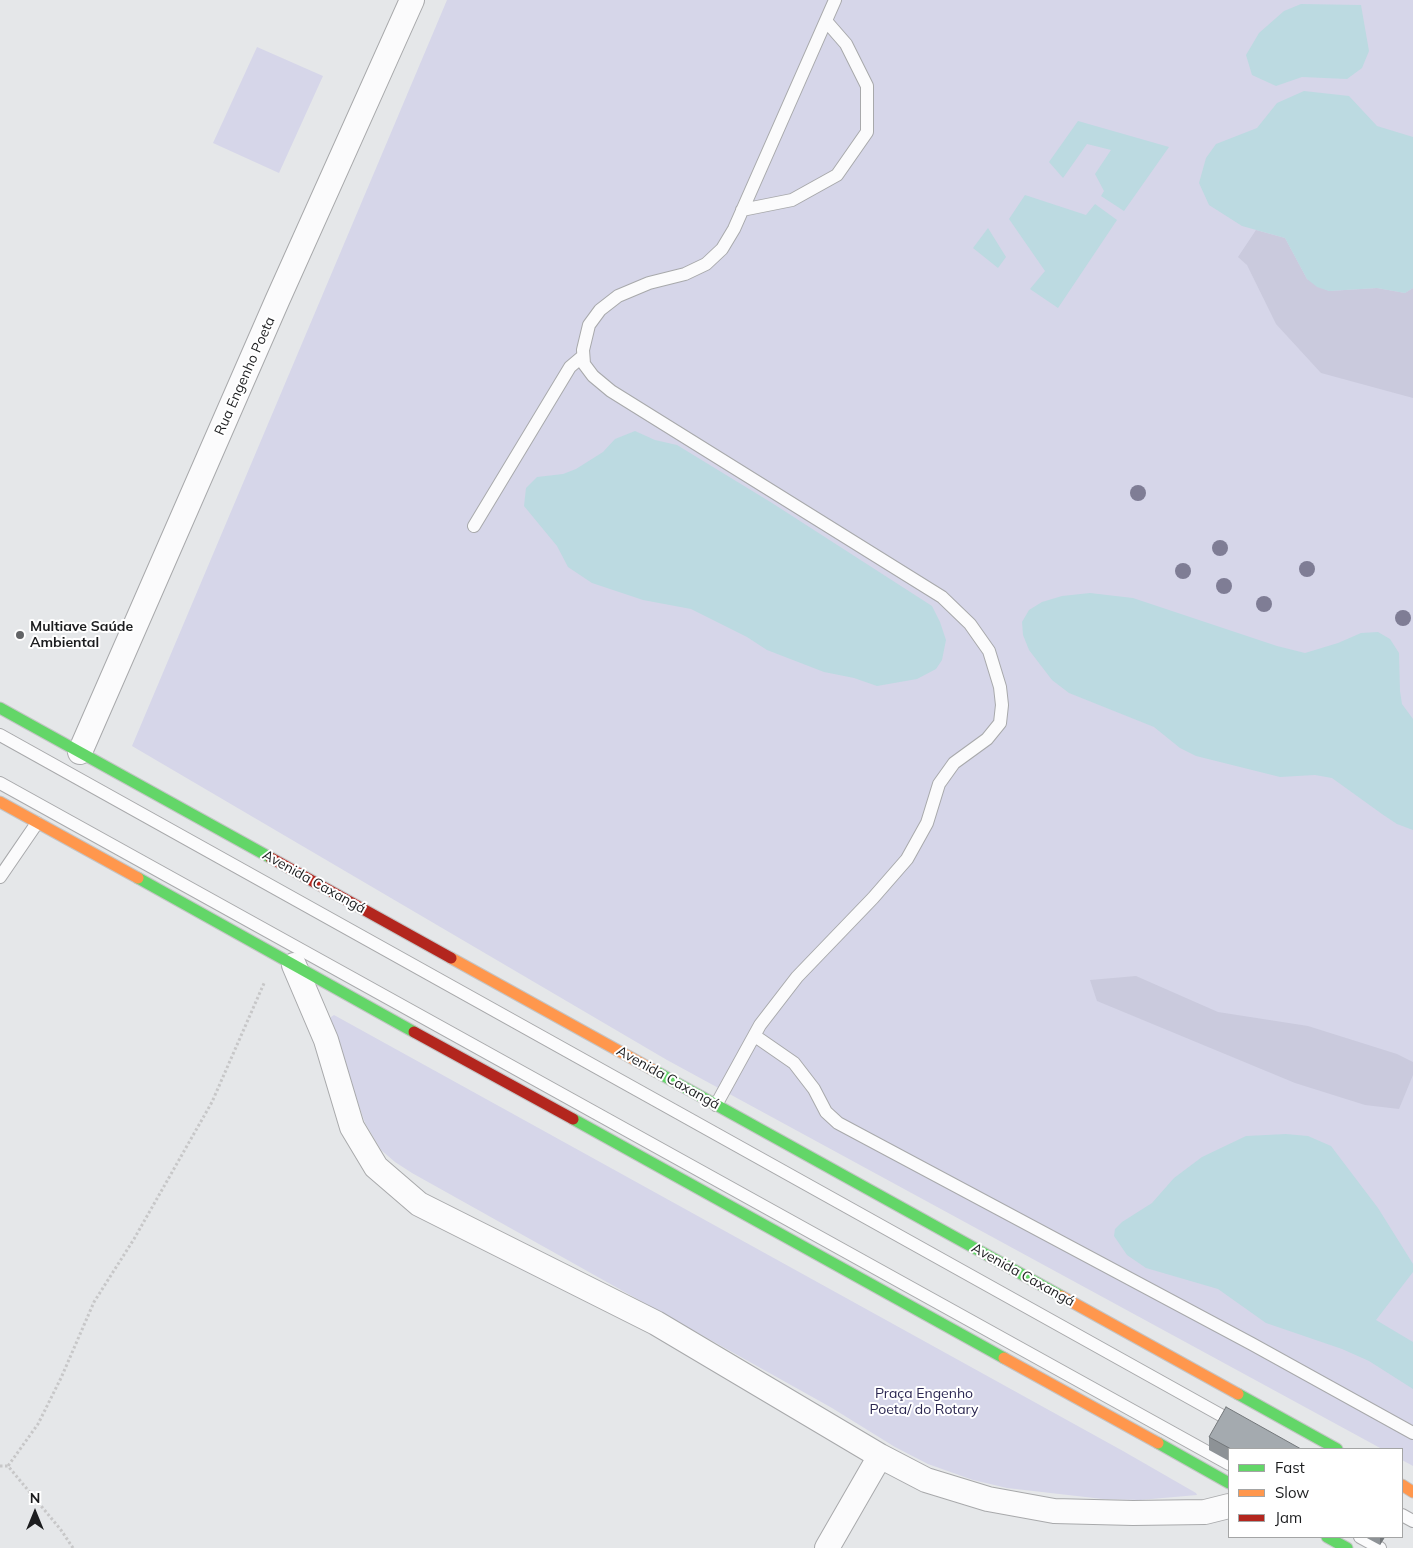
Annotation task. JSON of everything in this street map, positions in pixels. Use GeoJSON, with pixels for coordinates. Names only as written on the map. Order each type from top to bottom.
{"type":"FeatureCollection","features":[{"type":"Feature","properties":{"kind":"main road","name":"Avenida Caxangá"},"geometry":{"type":"LineString","coordinates":[[0,708],[1335,1448]]}},
{"type":"Feature","properties":{"kind":"main road"},"geometry":{"type":"LineString","coordinates":[[0,802],[1228,1482]]}},
{"type":"Feature","properties":{"kind":"main road"},"geometry":{"type":"LineString","coordinates":[[1329,1538],[1347,1548]]}},
{"type":"Feature","properties":{"kind":"street","name":"Rua Engenho Poeta"},"geometry":{"type":"LineString","coordinates":[[80,752],[277,301],[412,0]]}},
{"type":"Feature","properties":{"kind":"street"},"geometry":{"type":"LineString","coordinates":[[285,960],[326,1040],[352,1127],[376,1167],[419,1204],[656,1323],[880,1456],[926,1480],[988,1499],[1054,1512],[1205,1512],[1228,1506]]}},
{"type":"Feature","properties":{"kind":"street"},"geometry":{"type":"LineString","coordinates":[[827,1548],[880,1456]]}},
{"type":"Feature","properties":{"kind":"lane"},"geometry":{"type":"LineString","coordinates":[[716,1105],[760,1025],[796,977],[873,898],[907,859],[927,822],[939,784],[954,762],[987,739],[1000,722],[1002,705],[1000,687],[989,651],[970,624],[942,597],[612,391],[593,376],[584,364],[582,350],[589,325],[600,310],[618,296],[649,283],[685,274],[706,264],[722,249],[734,229],[835,0]]}},
{"type":"Feature","properties":{"kind":"lane"},"geometry":{"type":"LineString","coordinates":[[742,210],[792,200],[837,175],[867,132],[867,86],[846,44],[826,21]]}},
{"type":"Feature","properties":{"kind":"lane"},"geometry":{"type":"LineString","coordinates":[[474,526],[570,367],[584,356]]}},
{"type":"Feature","properties":{"kind":"lane"},"geometry":{"type":"LineString","coordinates":[[0,735],[1250,1430]]}},
{"type":"Feature","properties":{"kind":"lane"},"geometry":{"type":"LineString","coordinates":[[0,783],[1228,1463]]}},
{"type":"Feature","properties":{"kind":"lane"},"geometry":{"type":"LineString","coordinates":[[0,877],[37,822]]}},
{"type":"Feature","properties":{"kind":"lane"},"geometry":{"type":"LineString","coordinates":[[755,1036],[794,1063],[814,1089],[826,1112],[838,1124],[1252,1344],[1413,1433]]}},
{"type":"Feature","properties":{"kind":"lane"},"geometry":{"type":"LineString","coordinates":[[1362,1538],[1380,1548]]}},
{"type":"Feature","properties":{"kind":"path"},"geometry":{"type":"LineString","coordinates":[[8,1466],[38,1424],[61,1378],[94,1302],[134,1239],[212,1102],[285,960]]}},
{"type":"Feature","properties":{"kind":"path"},"geometry":{"type":"LineString","coordinates":[[0,1466],[8,1466]]}},
{"type":"Feature","properties":{"kind":"path"},"geometry":{"type":"LineString","coordinates":[[8,1466],[61,1530],[73,1548]]}},
{"type":"Feature","properties":{"kind":"green space"},"geometry":{"type":"Polygon","coordinates":[[[447,0],[1413,0],[1413,1466],[1403,1461],[1403,1448],[1380,1448],[667,1060],[132,746],[447,0]]]}},
{"type":"Feature","properties":{"kind":"green space"},"geometry":{"type":"Polygon","coordinates":[[[257,47],[323,76],[279,173],[213,143],[257,47]]]}},
{"type":"Feature","properties":{"kind":"green space","name":"Praça Engenho Poeta/ do Rotary"},"geometry":{"type":"Polygon","coordinates":[[[334,1015],[1123,1451],[1197,1495],[1140,1500],[1103,1499],[1007,1488],[973,1480],[928,1464],[895,1447],[832,1408],[395,1162],[381,1150],[365,1123],[330,1022],[331,1017],[334,1015]]]}},
{"type":"Feature","properties":{"kind":"shaded area"},"geometry":{"type":"Polygon","coordinates":[[[1301,4],[1361,5],[1369,51],[1362,68],[1347,79],[1302,77],[1276,86],[1252,75],[1246,55],[1259,33],[1284,11],[1301,4]]]}},
{"type":"Feature","properties":{"kind":"shaded area"},"geometry":{"type":"Polygon","coordinates":[[[1304,91],[1349,96],[1377,126],[1413,137],[1413,288],[1405,293],[1377,288],[1329,291],[1317,287],[1307,279],[1285,238],[1242,226],[1209,205],[1199,183],[1206,158],[1216,144],[1257,128],[1277,103],[1304,91]]]}},
{"type":"Feature","properties":{"kind":"shaded area"},"geometry":{"type":"Polygon","coordinates":[[[1078,121],[1169,147],[1124,211],[1101,196],[1104,191],[1095,174],[1111,150],[1087,144],[1063,178],[1049,162],[1078,121]]]}},
{"type":"Feature","properties":{"kind":"shaded area"},"geometry":{"type":"Polygon","coordinates":[[[1025,195],[1086,215],[1095,204],[1117,220],[1058,308],[1030,289],[1045,271],[1009,219],[1025,195]]]}},
{"type":"Feature","properties":{"kind":"shaded area"},"geometry":{"type":"Polygon","coordinates":[[[988,228],[1006,257],[998,268],[973,248],[988,228]]]}},
{"type":"Feature","properties":{"kind":"shaded area"},"geometry":{"type":"Polygon","coordinates":[[[1256,230],[1285,238],[1307,279],[1329,291],[1377,288],[1405,293],[1413,288],[1413,398],[1321,373],[1276,324],[1247,265],[1238,257],[1256,230]]]}},
{"type":"Feature","properties":{"kind":"shaded area"},"geometry":{"type":"Polygon","coordinates":[[[635,431],[655,440],[677,445],[772,503],[932,606],[946,640],[942,660],[936,669],[917,679],[877,686],[854,678],[824,672],[767,650],[747,637],[691,609],[643,600],[592,583],[568,567],[557,546],[524,506],[526,488],[537,477],[563,474],[576,469],[603,452],[615,439],[635,431]]]}},
{"type":"Feature","properties":{"kind":"shaded area"},"geometry":{"type":"Polygon","coordinates":[[[1090,593],[1133,598],[1277,646],[1305,653],[1338,643],[1361,633],[1378,632],[1390,639],[1399,653],[1402,704],[1413,719],[1413,830],[1397,824],[1332,778],[1315,775],[1280,777],[1196,756],[1180,748],[1154,727],[1069,693],[1052,680],[1029,650],[1023,635],[1022,622],[1029,610],[1042,602],[1062,596],[1090,593]]]}},
{"type":"Feature","properties":{"kind":"shaded area"},"geometry":{"type":"Polygon","coordinates":[[[1136,976],[1218,1012],[1308,1026],[1397,1054],[1413,1062],[1413,1075],[1399,1109],[1365,1105],[1295,1083],[1097,1001],[1090,980],[1136,976]]]}},
{"type":"Feature","properties":{"kind":"shaded area"},"geometry":{"type":"Polygon","coordinates":[[[1286,1134],[1308,1136],[1331,1146],[1378,1208],[1413,1264],[1413,1272],[1376,1320],[1413,1342],[1413,1389],[1369,1361],[1342,1349],[1266,1323],[1218,1289],[1146,1268],[1127,1255],[1114,1236],[1115,1229],[1122,1222],[1152,1203],[1174,1178],[1202,1157],[1246,1136],[1286,1134]]]}},
{"type":"Feature","properties":{"kind":"building"},"geometry":{"type":"Polygon","coordinates":[[[1226,1407],[1299,1448],[1229,1448],[1209,1437],[1226,1407]]]}},
{"type":"Feature","properties":{"kind":"traffic: fast"},"geometry":{"type":"LineString","coordinates":[[0,708],[271,858]]}},
{"type":"Feature","properties":{"kind":"traffic: fast"},"geometry":{"type":"LineString","coordinates":[[138,878],[414,1032]]}},
{"type":"Feature","properties":{"kind":"traffic: fast"},"geometry":{"type":"LineString","coordinates":[[655,1071],[1061,1296]]}},
{"type":"Feature","properties":{"kind":"traffic: fast"},"geometry":{"type":"LineString","coordinates":[[573,1119],[1004,1358]]}},
{"type":"Feature","properties":{"kind":"traffic: fast"},"geometry":{"type":"LineString","coordinates":[[1238,1394],[1335,1448]]}},
{"type":"Feature","properties":{"kind":"traffic: fast"},"geometry":{"type":"LineString","coordinates":[[1158,1443],[1228,1482]]}},
{"type":"Feature","properties":{"kind":"traffic: fast"},"geometry":{"type":"LineString","coordinates":[[1329,1538],[1347,1548]]}},
{"type":"Feature","properties":{"kind":"traffic: slow"},"geometry":{"type":"LineString","coordinates":[[0,802],[138,878]]}},
{"type":"Feature","properties":{"kind":"traffic: slow"},"geometry":{"type":"LineString","coordinates":[[451,958],[655,1071]]}},
{"type":"Feature","properties":{"kind":"traffic: slow"},"geometry":{"type":"LineString","coordinates":[[1061,1296],[1238,1394]]}},
{"type":"Feature","properties":{"kind":"traffic: slow"},"geometry":{"type":"LineString","coordinates":[[1004,1358],[1158,1443]]}},
{"type":"Feature","properties":{"kind":"traffic: slow"},"geometry":{"type":"LineString","coordinates":[[1403,1486],[1413,1492]]}},
{"type":"Feature","properties":{"kind":"traffic: jam"},"geometry":{"type":"LineString","coordinates":[[271,858],[451,958]]}},
{"type":"Feature","properties":{"kind":"traffic: jam"},"geometry":{"type":"LineString","coordinates":[[414,1032],[573,1119]]}},
{"type":"Feature","properties":{"kind":"place","name":"Multiave Saúde Ambiental"},"geometry":{"type":"Point","coordinates":[20,635]}}]}
